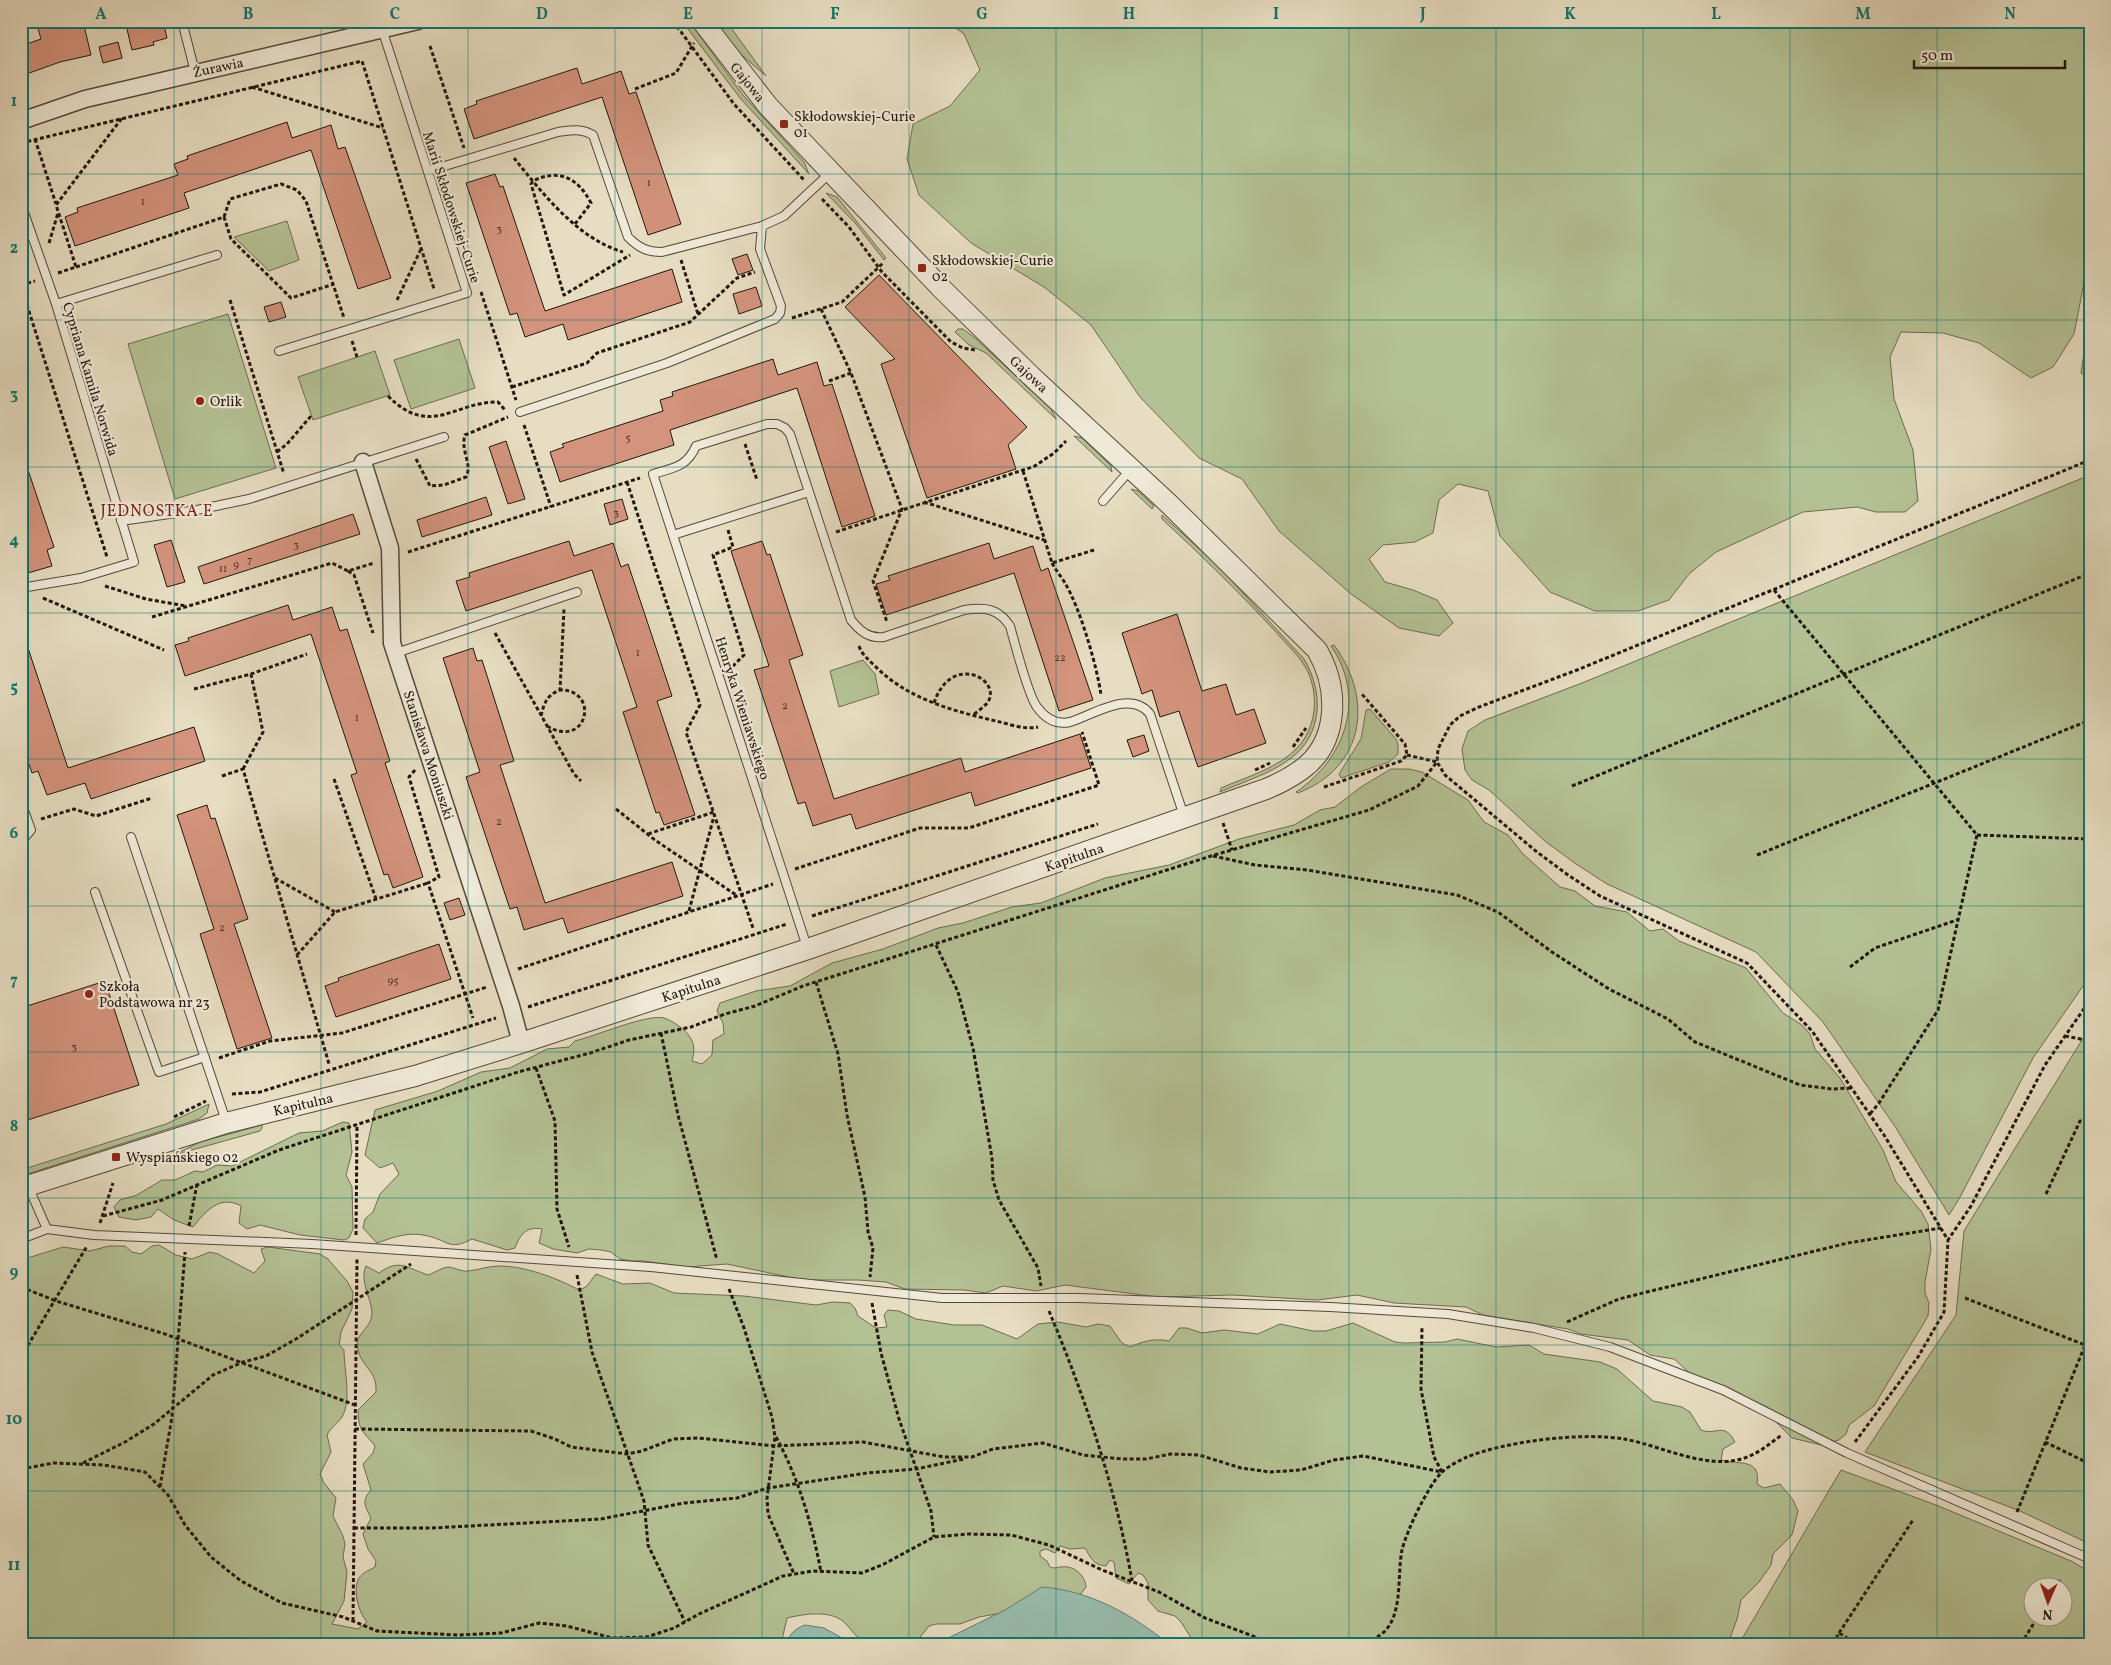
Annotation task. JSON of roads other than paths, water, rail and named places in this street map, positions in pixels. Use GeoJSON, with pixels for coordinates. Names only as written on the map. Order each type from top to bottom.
{"type":"FeatureCollection","features":[{"type":"Feature","properties":{"kind":"street","name":"Żurawia"},"geometry":{"type":"LineString","coordinates":[[21,121],[85,99],[418,21]]}},
{"type":"Feature","properties":{"kind":"street","name":"Gajowa"},"geometry":{"type":"LineString","coordinates":[[702,21],[752,88],[830,173],[986,333],[1131,469],[1317,650],[1330,679],[1333,698],[1329,729]]}},
{"type":"Feature","properties":{"kind":"street","name":"Stanisława Moniuszki"},"geometry":{"type":"LineString","coordinates":[[363,462],[390,548],[392,643],[513,1012],[521,1043]]}},
{"type":"Feature","properties":{"kind":"street","name":"Kapitulna"},"geometry":{"type":"LineString","coordinates":[[24,1187],[226,1123],[416,1076],[521,1043],[808,949],[1185,819],[1286,780],[1302,769],[1323,745],[1329,729]]}},
{"type":"Feature","properties":{"kind":"lane"},"geometry":{"type":"LineString","coordinates":[[182,21],[194,72]]}},
{"type":"Feature","properties":{"kind":"lane","name":"Marii Skłodowskiej-Curie"},"geometry":{"type":"LineString","coordinates":[[279,351],[466,293],[382,29]]}},
{"type":"Feature","properties":{"kind":"lane"},"geometry":{"type":"LineString","coordinates":[[428,171],[507,149],[558,132],[576,129],[586,130],[594,135],[628,237],[649,252],[678,249],[762,226],[784,216],[830,173]]}},
{"type":"Feature","properties":{"kind":"lane","name":"Cypriana Kamila Norwida"},"geometry":{"type":"LineString","coordinates":[[21,204],[56,304],[134,562],[81,578],[21,588]]}},
{"type":"Feature","properties":{"kind":"lane"},"geometry":{"type":"LineString","coordinates":[[520,412],[667,363],[775,319],[780,313],[781,306],[760,249],[762,226]]}},
{"type":"Feature","properties":{"kind":"lane"},"geometry":{"type":"LineString","coordinates":[[56,304],[217,255]]}},
{"type":"Feature","properties":{"kind":"lane","name":"Henryka Wieniawskiego"},"geometry":{"type":"LineString","coordinates":[[808,949],[653,474],[682,465],[691,458],[696,446],[767,424],[785,428],[790,434],[809,492]]}},
{"type":"Feature","properties":{"kind":"lane"},"geometry":{"type":"LineString","coordinates":[[121,521],[198,510],[250,499],[444,436]]}},
{"type":"Feature","properties":{"kind":"lane"},"geometry":{"type":"LineString","coordinates":[[1103,501],[1131,469]]}},
{"type":"Feature","properties":{"kind":"lane"},"geometry":{"type":"LineString","coordinates":[[673,536],[809,492],[851,620],[862,632],[876,638],[891,635],[964,610],[976,608],[995,611],[1003,616],[1010,626],[1036,705],[1049,719],[1058,723],[1078,720],[1132,703],[1146,708],[1150,714],[1185,819]]}},
{"type":"Feature","properties":{"kind":"lane"},"geometry":{"type":"LineString","coordinates":[[396,653],[577,592]]}},
{"type":"Feature","properties":{"kind":"lane"},"geometry":{"type":"LineString","coordinates":[[21,802],[31,830],[21,842]]}},
{"type":"Feature","properties":{"kind":"lane"},"geometry":{"type":"LineString","coordinates":[[131,837],[226,1123]]}},
{"type":"Feature","properties":{"kind":"lane"},"geometry":{"type":"LineString","coordinates":[[95,892],[159,1072],[206,1059]]}},
{"type":"Feature","properties":{"kind":"lane"},"geometry":{"type":"LineString","coordinates":[[24,1187],[47,1229]]}},
{"type":"Feature","properties":{"kind":"lane"},"geometry":{"type":"LineString","coordinates":[[21,1240],[47,1229],[94,1235],[356,1247],[574,1262],[723,1275],[942,1298],[1044,1298],[1311,1306],[1448,1314],[1547,1331],[1610,1347],[1722,1390],[1847,1453],[2090,1559]]}},
{"type":"Feature","properties":{"kind":"place","name":"Skłodowskiej-Curie 01"},"geometry":{"type":"Point","coordinates":[784,124]}},
{"type":"Feature","properties":{"kind":"place","name":"Skłodowskiej-Curie 02"},"geometry":{"type":"Point","coordinates":[922,268]}},
{"type":"Feature","properties":{"kind":"place","name":"Orlik"},"geometry":{"type":"Point","coordinates":[200,401]}},
{"type":"Feature","properties":{"kind":"place","name":"Szkoła Podstawowa nr 23"},"geometry":{"type":"Point","coordinates":[89,994]}},
{"type":"Feature","properties":{"kind":"place","name":"Wyspiańskiego 02"},"geometry":{"type":"Point","coordinates":[116,1157]}},
{"type":"Feature","properties":{"kind":"district","name":"JEDNOSTKA E"},"geometry":{"type":"Point","coordinates":[157,510]}}]}
